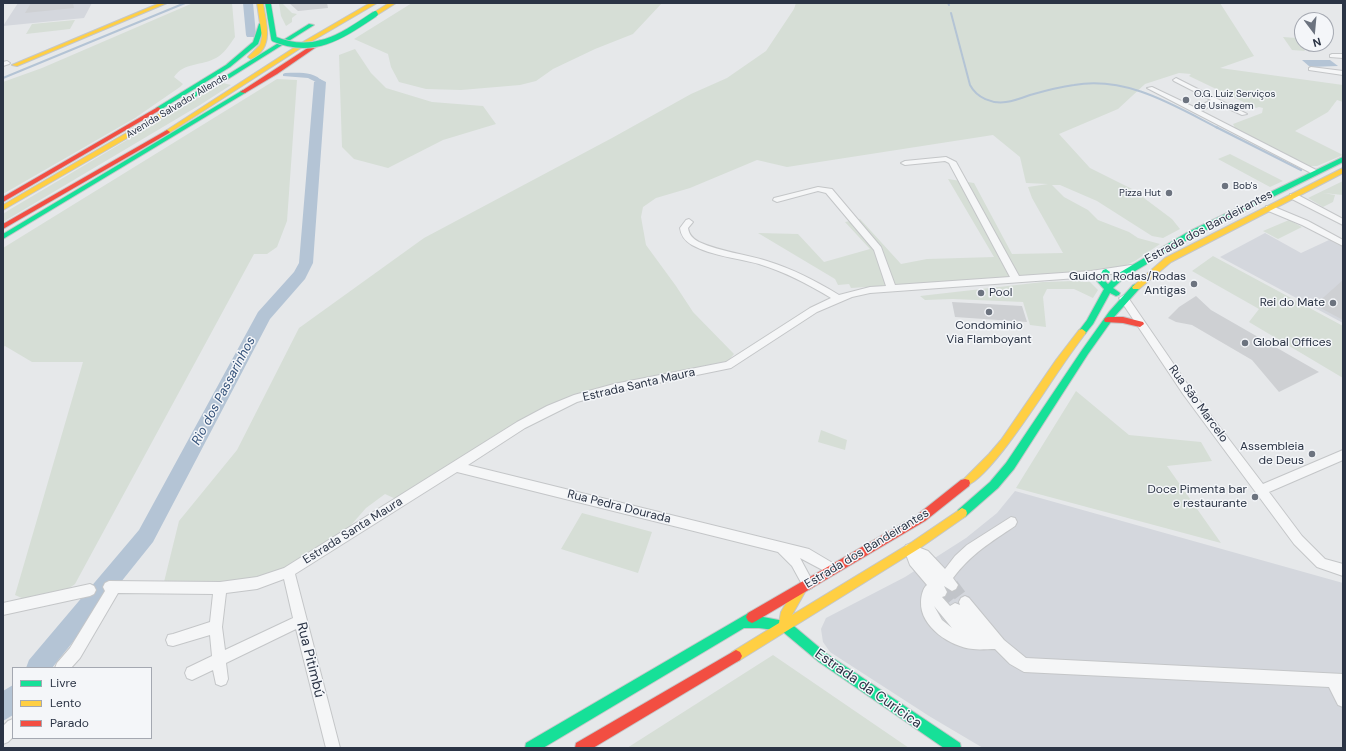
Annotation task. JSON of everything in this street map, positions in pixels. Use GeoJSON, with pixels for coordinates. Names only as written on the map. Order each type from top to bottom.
{"type":"FeatureCollection","features":[{"type":"Feature","properties":{"kind":"main road"},"geometry":{"type":"LineString","coordinates":[[6,66],[35,57],[164,3]]}},
{"type":"Feature","properties":{"kind":"main road","name":"Avenida Salvador Allende"},"geometry":{"type":"LineString","coordinates":[[3,200],[188,92],[228,66],[256,43],[262,24],[260,3]]}},
{"type":"Feature","properties":{"kind":"main road"},"geometry":{"type":"LineString","coordinates":[[268,3],[274,39],[278,42],[292,45],[310,45],[338,38],[393,3]]}},
{"type":"Feature","properties":{"kind":"main road","name":"Avenida Salvador Allende"},"geometry":{"type":"LineString","coordinates":[[3,228],[150,141],[305,43],[374,3]]}},
{"type":"Feature","properties":{"kind":"main road","name":"Avenida Salvador Allende"},"geometry":{"type":"LineString","coordinates":[[3,236],[275,73],[320,42],[386,3]]}},
{"type":"Feature","properties":{"kind":"main road","name":"Avenida Salvador Allende"},"geometry":{"type":"LineString","coordinates":[[3,208],[139,129],[208,86],[226,78],[321,20]]}},
{"type":"Feature","properties":{"kind":"main road"},"geometry":{"type":"LineString","coordinates":[[208,86],[254,55],[264,42],[265,32],[262,24]]}},
{"type":"Feature","properties":{"kind":"main road","name":"Avenida Salvador Allende"},"geometry":{"type":"LineString","coordinates":[[264,70],[320,42]]}},
{"type":"Feature","properties":{"kind":"main road"},"geometry":{"type":"LineString","coordinates":[[55,170],[67,166],[139,129]]}},
{"type":"Feature","properties":{"kind":"main road"},"geometry":{"type":"LineString","coordinates":[[95,181],[105,172],[150,141]]}},
{"type":"Feature","properties":{"kind":"main road","name":"Estrada dos Bandeirantes"},"geometry":{"type":"LineString","coordinates":[[530,748],[921,518],[978,473],[1011,436],[1056,367],[1090,322],[1108,289],[1122,275],[1131,268],[1191,234],[1343,159]]}},
{"type":"Feature","properties":{"kind":"main road","name":"Estrada dos Bandeirantes"},"geometry":{"type":"LineString","coordinates":[[581,748],[785,626],[912,539],[972,506],[1010,466],[1069,374],[1108,320],[1124,298],[1151,271],[1168,260],[1343,170]]}},
{"type":"Feature","properties":{"kind":"main road"},"geometry":{"type":"LineString","coordinates":[[1106,272],[1102,281],[1108,289],[1124,298]]}},
{"type":"Feature","properties":{"kind":"main road"},"geometry":{"type":"LineString","coordinates":[[1108,320],[1123,320],[1140,324]]}},
{"type":"Feature","properties":{"kind":"main road"},"geometry":{"type":"LineString","coordinates":[[867,549],[890,548],[912,539],[921,518]]}},
{"type":"Feature","properties":{"kind":"main road"},"geometry":{"type":"LineString","coordinates":[[743,623],[759,622],[785,626],[785,616],[805,586]]}},
{"type":"Feature","properties":{"kind":"main road","name":"Estrada da Curicica"},"geometry":{"type":"LineString","coordinates":[[785,626],[823,658],[955,748]]}},
{"type":"Feature","properties":{"kind":"street"},"geometry":{"type":"LineString","coordinates":[[1332,56],[1343,56]]}},
{"type":"Feature","properties":{"kind":"street"},"geometry":{"type":"LineString","coordinates":[[1311,69],[1343,73]]}},
{"type":"Feature","properties":{"kind":"street"},"geometry":{"type":"LineString","coordinates":[[1176,80],[1244,114]]}},
{"type":"Feature","properties":{"kind":"street"},"geometry":{"type":"LineString","coordinates":[[1150,88],[1316,172]]}},
{"type":"Feature","properties":{"kind":"street"},"geometry":{"type":"LineString","coordinates":[[1196,111],[1216,100]]}},
{"type":"Feature","properties":{"kind":"street"},"geometry":{"type":"LineString","coordinates":[[905,163],[946,159],[952,162],[1016,279]]}},
{"type":"Feature","properties":{"kind":"street"},"geometry":{"type":"LineString","coordinates":[[777,200],[818,189],[829,191],[878,250],[890,288]]}},
{"type":"Feature","properties":{"kind":"street"},"geometry":{"type":"LineString","coordinates":[[1293,196],[1343,222]]}},
{"type":"Feature","properties":{"kind":"street"},"geometry":{"type":"LineString","coordinates":[[1278,203],[1305,223]]}},
{"type":"Feature","properties":{"kind":"street"},"geometry":{"type":"LineString","coordinates":[[1269,208],[1305,223],[1343,243]]}},
{"type":"Feature","properties":{"kind":"street"},"geometry":{"type":"LineString","coordinates":[[689,222],[684,228],[684,232],[692,241],[719,252],[777,267],[812,283],[838,298]]}},
{"type":"Feature","properties":{"kind":"street","name":"Estrada Santa Maura"},"geometry":{"type":"LineString","coordinates":[[63,667],[75,653],[112,587],[220,588],[257,584],[288,572],[521,425],[551,409],[574,399],[614,388],[728,364],[748,354],[798,319],[838,298],[857,292],[890,288],[1078,275],[1131,268]]}},
{"type":"Feature","properties":{"kind":"street","name":"Estrada Santa Maura"},"geometry":{"type":"LineString","coordinates":[[1078,275],[1108,289]]}},
{"type":"Feature","properties":{"kind":"street","name":"Rua São Marcelo"},"geometry":{"type":"LineString","coordinates":[[1124,298],[1172,370],[1298,540],[1321,563],[1343,570]]}},
{"type":"Feature","properties":{"kind":"street"},"geometry":{"type":"LineString","coordinates":[[1262,490],[1343,455]]}},
{"type":"Feature","properties":{"kind":"street","name":"Rua Pedra Dourada"},"geometry":{"type":"LineString","coordinates":[[456,467],[803,552],[832,569]]}},
{"type":"Feature","properties":{"kind":"street"},"geometry":{"type":"LineString","coordinates":[[992,638],[973,643],[960,640],[947,632],[931,616],[927,608],[935,589],[949,582],[961,557],[1011,522]]}},
{"type":"Feature","properties":{"kind":"street"},"geometry":{"type":"LineString","coordinates":[[912,539],[924,555],[949,582]]}},
{"type":"Feature","properties":{"kind":"street"},"geometry":{"type":"LineString","coordinates":[[912,539],[914,561],[935,589]]}},
{"type":"Feature","properties":{"kind":"street"},"geometry":{"type":"LineString","coordinates":[[782,548],[796,562],[805,586]]}},
{"type":"Feature","properties":{"kind":"street","name":"Rua Pitimbú"},"geometry":{"type":"LineString","coordinates":[[288,572],[333,748]]}},
{"type":"Feature","properties":{"kind":"street"},"geometry":{"type":"LineString","coordinates":[[220,588],[216,627],[221,679]]}},
{"type":"Feature","properties":{"kind":"street"},"geometry":{"type":"LineString","coordinates":[[3,609],[90,590]]}},
{"type":"Feature","properties":{"kind":"street"},"geometry":{"type":"LineString","coordinates":[[960,605],[975,629],[992,638],[1004,651],[1024,665],[1338,681],[1343,700]]}},
{"type":"Feature","properties":{"kind":"street"},"geometry":{"type":"LineString","coordinates":[[192,673],[300,621]]}},
{"type":"Feature","properties":{"kind":"street"},"geometry":{"type":"LineString","coordinates":[[173,640],[216,627]]}},
{"type":"Feature","properties":{"kind":"street"},"geometry":{"type":"LineString","coordinates":[[3,737],[12,727]]}},
{"type":"Feature","properties":{"kind":"shaded area"},"geometry":{"type":"Polygon","coordinates":[[[18,3],[92,3],[84,18],[3,26],[18,3]]]}},
{"type":"Feature","properties":{"kind":"shaded area"},"geometry":{"type":"Polygon","coordinates":[[[193,3],[232,3],[235,37],[229,46],[219,56],[178,72],[174,77],[183,84],[135,118],[3,194],[3,82],[42,68],[193,3]]]}},
{"type":"Feature","properties":{"kind":"shaded area"},"geometry":{"type":"Polygon","coordinates":[[[279,3],[282,3],[292,13],[297,14],[292,18],[292,22],[286,26],[281,16],[279,3]]]}},
{"type":"Feature","properties":{"kind":"shaded area"},"geometry":{"type":"Polygon","coordinates":[[[412,3],[662,3],[633,34],[595,49],[553,69],[536,81],[520,85],[461,90],[426,89],[399,82],[391,67],[388,54],[354,39],[412,3]]]}},
{"type":"Feature","properties":{"kind":"shaded area"},"geometry":{"type":"Polygon","coordinates":[[[796,3],[1220,3],[1254,56],[1220,68],[1343,85],[1343,102],[1337,100],[1328,112],[1295,131],[1343,155],[1317,166],[1309,166],[1235,128],[1233,124],[1262,113],[1263,108],[1256,108],[1189,76],[1191,74],[1179,73],[1145,84],[1118,109],[1059,134],[1090,168],[1132,189],[1172,219],[1180,229],[1163,238],[1152,236],[1097,201],[1060,185],[1052,185],[1064,197],[1088,210],[1098,220],[1129,232],[1138,238],[1160,244],[1135,261],[1124,266],[1102,271],[851,288],[849,284],[838,285],[835,279],[758,233],[798,234],[824,262],[870,249],[845,222],[860,219],[901,264],[927,259],[994,257],[948,179],[974,183],[1012,254],[1063,253],[1032,198],[1028,187],[1048,184],[1026,183],[1020,157],[993,135],[787,167],[757,160],[690,188],[656,198],[643,207],[641,217],[646,245],[693,312],[734,354],[728,361],[646,378],[564,400],[400,501],[385,494],[366,508],[337,541],[289,571],[222,583],[164,582],[179,521],[237,450],[299,328],[424,238],[612,138],[691,94],[727,78],[766,51],[794,9],[796,3]]]}},
{"type":"Feature","properties":{"kind":"shaded area"},"geometry":{"type":"Polygon","coordinates":[[[75,20],[70,29],[26,34],[32,24],[75,20]]]}},
{"type":"Feature","properties":{"kind":"shaded area"},"geometry":{"type":"Polygon","coordinates":[[[1283,37],[1294,38],[1294,50],[1292,50],[1283,37]]]}},
{"type":"Feature","properties":{"kind":"shaded area"},"geometry":{"type":"Polygon","coordinates":[[[355,49],[371,73],[386,88],[432,102],[483,106],[496,124],[443,140],[388,168],[354,159],[342,147],[339,55],[355,49]]]}},
{"type":"Feature","properties":{"kind":"shaded area"},"geometry":{"type":"Polygon","coordinates":[[[277,79],[297,80],[287,221],[277,247],[267,254],[254,254],[75,584],[64,592],[26,600],[15,595],[83,362],[32,362],[5,346],[3,347],[3,248],[277,79]]]}},
{"type":"Feature","properties":{"kind":"shaded area"},"geometry":{"type":"Polygon","coordinates":[[[223,83],[231,85],[3,222],[3,214],[9,210],[223,83]]]}},
{"type":"Feature","properties":{"kind":"shaded area"},"geometry":{"type":"Polygon","coordinates":[[[1230,154],[1283,181],[1270,187],[1218,159],[1230,154]]]}},
{"type":"Feature","properties":{"kind":"shaded area"},"geometry":{"type":"Polygon","coordinates":[[[1343,181],[1343,195],[1323,193],[1335,195],[1333,202],[1323,207],[1308,198],[1343,181]]]}},
{"type":"Feature","properties":{"kind":"shaded area"},"geometry":{"type":"Polygon","coordinates":[[[1289,220],[1302,227],[1278,239],[1263,231],[1289,220]]]}},
{"type":"Feature","properties":{"kind":"shaded area"},"geometry":{"type":"Polygon","coordinates":[[[1265,233],[1301,253],[1329,240],[1343,247],[1343,323],[1220,257],[1265,233]]]}},
{"type":"Feature","properties":{"kind":"shaded area"},"geometry":{"type":"Polygon","coordinates":[[[1213,256],[1343,326],[1343,378],[1249,322],[1259,309],[1192,271],[1213,256]]]}},
{"type":"Feature","properties":{"kind":"shaded area"},"geometry":{"type":"Polygon","coordinates":[[[1043,282],[1090,282],[1098,290],[1093,298],[1074,289],[1047,289],[1043,297],[1046,327],[1030,325],[1023,302],[953,299],[925,300],[920,296],[1043,282]]]}},
{"type":"Feature","properties":{"kind":"shaded area"},"geometry":{"type":"Polygon","coordinates":[[[1076,391],[1129,435],[1201,442],[1212,461],[1167,466],[1221,543],[1016,488],[1076,391]]]}},
{"type":"Feature","properties":{"kind":"shaded area"},"geometry":{"type":"Polygon","coordinates":[[[821,430],[847,440],[845,450],[818,442],[821,430]]]}},
{"type":"Feature","properties":{"kind":"shaded area"},"geometry":{"type":"Polygon","coordinates":[[[1015,491],[1343,583],[1343,748],[983,748],[929,716],[830,652],[823,642],[821,629],[826,618],[905,577],[966,538],[997,513],[1015,491]]]}},
{"type":"Feature","properties":{"kind":"shaded area"},"geometry":{"type":"Polygon","coordinates":[[[582,513],[652,532],[638,573],[561,549],[582,513]]]}},
{"type":"Feature","properties":{"kind":"shaded area"},"geometry":{"type":"Polygon","coordinates":[[[773,655],[909,748],[627,748],[773,655]]]}},
{"type":"Feature","properties":{"kind":"water"},"geometry":{"type":"Polygon","coordinates":[[[1302,60],[1330,60],[1338,66],[1310,67],[1302,60]]]}},
{"type":"Feature","properties":{"kind":"building"},"geometry":{"type":"Polygon","coordinates":[[[31,3],[73,3],[74,8],[25,13],[31,3]]]}},
{"type":"Feature","properties":{"kind":"building"},"geometry":{"type":"Polygon","coordinates":[[[289,3],[327,3],[328,8],[298,11],[289,3]]]}},
{"type":"Feature","properties":{"kind":"building"},"geometry":{"type":"Polygon","coordinates":[[[1343,280],[1343,320],[1315,305],[1343,280]]]}},
{"type":"Feature","properties":{"kind":"building","name":"Global Offices"},"geometry":{"type":"Polygon","coordinates":[[[1196,296],[1211,310],[1319,372],[1279,392],[1252,360],[1192,325],[1176,322],[1168,318],[1179,307],[1196,296]]]}},
{"type":"Feature","properties":{"kind":"building","name":"Condominio Via Flamboyant"},"geometry":{"type":"Polygon","coordinates":[[[952,302],[1022,306],[1027,322],[955,317],[952,302]]]}},
{"type":"Feature","properties":{"kind":"waterway"},"geometry":{"type":"LineString","coordinates":[[3,78],[185,3]]}},
{"type":"Feature","properties":{"kind":"waterway","name":"Rio dos Passarinhos"},"geometry":{"type":"LineString","coordinates":[[248,3],[251,35]]}},
{"type":"Feature","properties":{"kind":"waterway"},"geometry":{"type":"LineString","coordinates":[[951,13],[970,85],[973,90],[985,99],[995,102],[1006,102],[1068,86],[1094,83],[1113,85],[1149,94],[1218,128]]}},
{"type":"Feature","properties":{"kind":"waterway"},"geometry":{"type":"LineString","coordinates":[[285,75],[308,76],[313,77],[320,82]]}},
{"type":"Feature","properties":{"kind":"waterway","name":"Rio dos Passarinhos"},"geometry":{"type":"LineString","coordinates":[[38,667],[146,536],[264,316],[300,275],[306,263],[320,82]]}},
{"type":"Feature","properties":{"kind":"waterway"},"geometry":{"type":"LineString","coordinates":[[1216,127],[1301,170]]}},
{"type":"Feature","properties":{"kind":"waterway","name":"Rio dos Passarinhos"},"geometry":{"type":"LineString","coordinates":[[3,709],[12,698]]}},
{"type":"Feature","properties":{"kind":"tunnel"},"geometry":{"type":"LineString","coordinates":[[952,585],[965,602]]}},
{"type":"Feature","properties":{"kind":"tunnel"},"geometry":{"type":"LineString","coordinates":[[941,592],[955,609]]}},
{"type":"Feature","properties":{"kind":"traffic: fast"},"geometry":{"type":"LineString","coordinates":[[268,3],[274,39],[287,44],[300,46],[327,42],[340,36],[375,14]]}},
{"type":"Feature","properties":{"kind":"traffic: fast"},"geometry":{"type":"LineString","coordinates":[[158,109],[228,66],[256,43],[262,24]]}},
{"type":"Feature","properties":{"kind":"traffic: fast"},"geometry":{"type":"LineString","coordinates":[[193,96],[208,86],[226,78],[311,25]]}},
{"type":"Feature","properties":{"kind":"traffic: fast"},"geometry":{"type":"LineString","coordinates":[[3,237],[243,92]]}},
{"type":"Feature","properties":{"kind":"traffic: fast"},"geometry":{"type":"LineString","coordinates":[[1082,332],[1090,322],[1108,289],[1122,275],[1191,234],[1343,159]]}},
{"type":"Feature","properties":{"kind":"traffic: fast"},"geometry":{"type":"LineString","coordinates":[[1106,272],[1101,281],[1108,289],[1116,293]]}},
{"type":"Feature","properties":{"kind":"traffic: fast"},"geometry":{"type":"LineString","coordinates":[[962,513],[994,485],[1010,466],[1085,352],[1112,314],[1136,287]]}},
{"type":"Feature","properties":{"kind":"traffic: fast"},"geometry":{"type":"LineString","coordinates":[[531,748],[752,617]]}},
{"type":"Feature","properties":{"kind":"traffic: fast"},"geometry":{"type":"LineString","coordinates":[[746,623],[759,622],[785,626],[823,658],[955,748]]}},
{"type":"Feature","properties":{"kind":"traffic: slow"},"geometry":{"type":"LineString","coordinates":[[15,65],[164,3]]}},
{"type":"Feature","properties":{"kind":"traffic: slow"},"geometry":{"type":"LineString","coordinates":[[251,57],[263,45],[265,37],[260,3]]}},
{"type":"Feature","properties":{"kind":"traffic: slow"},"geometry":{"type":"LineString","coordinates":[[167,132],[305,43],[374,3]]}},
{"type":"Feature","properties":{"kind":"traffic: slow"},"geometry":{"type":"LineString","coordinates":[[375,14],[393,3]]}},
{"type":"Feature","properties":{"kind":"traffic: slow"},"geometry":{"type":"LineString","coordinates":[[3,208],[193,96]]}},
{"type":"Feature","properties":{"kind":"traffic: slow"},"geometry":{"type":"LineString","coordinates":[[1136,287],[1168,260],[1343,170]]}},
{"type":"Feature","properties":{"kind":"traffic: slow"},"geometry":{"type":"LineString","coordinates":[[965,483],[979,471],[1004,443],[1082,332]]}},
{"type":"Feature","properties":{"kind":"traffic: slow"},"geometry":{"type":"LineString","coordinates":[[736,656],[916,545],[962,513]]}},
{"type":"Feature","properties":{"kind":"traffic: slow"},"geometry":{"type":"LineString","coordinates":[[785,626],[785,616],[799,592]]}},
{"type":"Feature","properties":{"kind":"traffic: jam"},"geometry":{"type":"LineString","coordinates":[[243,92],[275,73],[320,42]]}},
{"type":"Feature","properties":{"kind":"traffic: jam"},"geometry":{"type":"LineString","coordinates":[[3,200],[158,109]]}},
{"type":"Feature","properties":{"kind":"traffic: jam"},"geometry":{"type":"LineString","coordinates":[[3,227],[167,132]]}},
{"type":"Feature","properties":{"kind":"traffic: jam"},"geometry":{"type":"LineString","coordinates":[[1108,320],[1123,320],[1140,324]]}},
{"type":"Feature","properties":{"kind":"traffic: jam"},"geometry":{"type":"LineString","coordinates":[[752,617],[921,518],[965,483]]}},
{"type":"Feature","properties":{"kind":"traffic: jam"},"geometry":{"type":"LineString","coordinates":[[581,748],[736,656]]}},
{"type":"Feature","properties":{"kind":"place","name":"O.G. Luiz Serviços de Usinagem"},"geometry":{"type":"Point","coordinates":[1186,100]}},
{"type":"Feature","properties":{"kind":"place","name":"Bob's"},"geometry":{"type":"Point","coordinates":[1225,186]}},
{"type":"Feature","properties":{"kind":"place","name":"Pizza Hut"},"geometry":{"type":"Point","coordinates":[1169,193]}},
{"type":"Feature","properties":{"kind":"place","name":"Guidon Rodas/Rodas Antigas"},"geometry":{"type":"Point","coordinates":[1194,284]}},
{"type":"Feature","properties":{"kind":"place","name":"Pool"},"geometry":{"type":"Point","coordinates":[981,293]}},
{"type":"Feature","properties":{"kind":"place","name":"Rei do Mate"},"geometry":{"type":"Point","coordinates":[1333,303]}},
{"type":"Feature","properties":{"kind":"place","name":"Condominio Via Flamboyant"},"geometry":{"type":"Point","coordinates":[989,312]}},
{"type":"Feature","properties":{"kind":"place","name":"Global Offices"},"geometry":{"type":"Point","coordinates":[1245,343]}},
{"type":"Feature","properties":{"kind":"place","name":"Assembleia de Deus"},"geometry":{"type":"Point","coordinates":[1312,454]}},
{"type":"Feature","properties":{"kind":"place","name":"Doce Pimenta bar e restaurante"},"geometry":{"type":"Point","coordinates":[1255,497]}}]}
